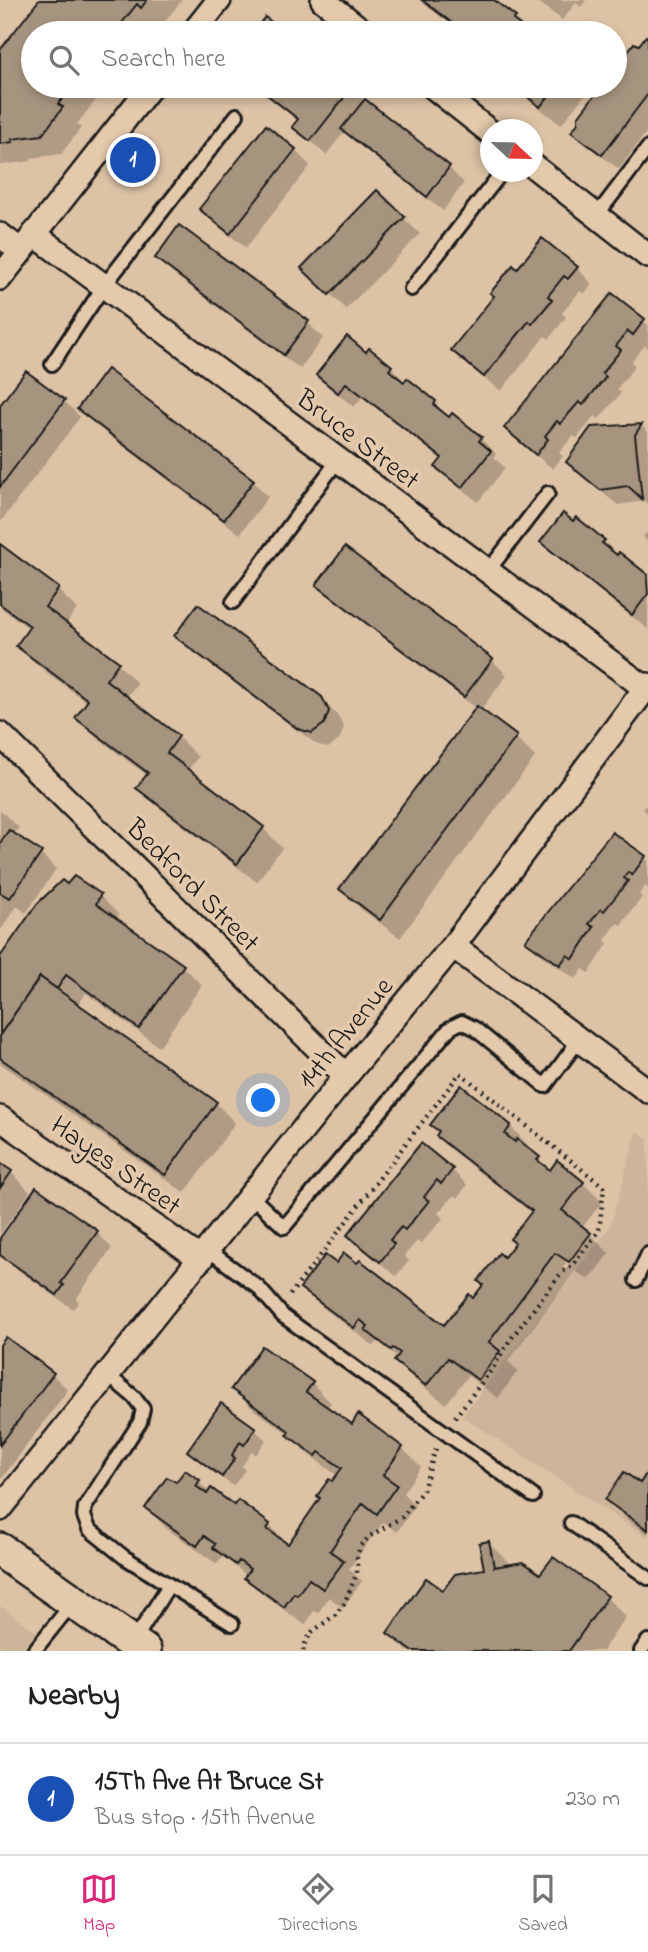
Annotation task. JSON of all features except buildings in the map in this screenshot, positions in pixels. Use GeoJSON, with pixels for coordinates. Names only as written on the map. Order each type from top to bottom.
{"type":"FeatureCollection","features":[{"type":"Feature","properties":{"kind":"main road"},"geometry":{"type":"LineString","coordinates":[[0,1549],[138,1647]]}},
{"type":"Feature","properties":{"kind":"street"},"geometry":{"type":"LineString","coordinates":[[202,21],[219,0]]}},
{"type":"Feature","properties":{"kind":"street"},"geometry":{"type":"LineString","coordinates":[[323,0],[350,21]]}},
{"type":"Feature","properties":{"kind":"street"},"geometry":{"type":"LineString","coordinates":[[0,278],[142,98]]}},
{"type":"Feature","properties":{"kind":"street"},"geometry":{"type":"LineString","coordinates":[[447,98],[480,123]]}},
{"type":"Feature","properties":{"kind":"street"},"geometry":{"type":"LineString","coordinates":[[543,173],[648,256]]}},
{"type":"Feature","properties":{"kind":"street","name":"Bruce Street"},"geometry":{"type":"LineString","coordinates":[[0,236],[28,243],[104,286],[647,688]]}},
{"type":"Feature","properties":{"kind":"street","name":"14th Avenue"},"geometry":{"type":"LineString","coordinates":[[0,1509],[453,946],[647,688]]}},
{"type":"Feature","properties":{"kind":"street","name":"Bedford Street"},"geometry":{"type":"LineString","coordinates":[[0,734],[346,1076]]}},
{"type":"Feature","properties":{"kind":"street"},"geometry":{"type":"LineString","coordinates":[[453,946],[648,1091]]}},
{"type":"Feature","properties":{"kind":"street","name":"Hayes Street"},"geometry":{"type":"LineString","coordinates":[[0,1118],[204,1255]]}},
{"type":"Feature","properties":{"kind":"lane"},"geometry":{"type":"LineString","coordinates":[[52,363],[104,286],[237,115]]}},
{"type":"Feature","properties":{"kind":"lane"},"geometry":{"type":"LineString","coordinates":[[597,215],[648,148]]}},
{"type":"Feature","properties":{"kind":"lane"},"geometry":{"type":"LineString","coordinates":[[411,289],[494,182]]}},
{"type":"Feature","properties":{"kind":"lane"},"geometry":{"type":"LineString","coordinates":[[233,602],[338,460]]}},
{"type":"Feature","properties":{"kind":"lane"},"geometry":{"type":"LineString","coordinates":[[488,571],[548,493]]}},
{"type":"Feature","properties":{"kind":"lane"},"geometry":{"type":"LineString","coordinates":[[251,1196],[284,1227],[450,1028],[462,1022],[474,1028],[545,1086],[579,1040]]}},
{"type":"Feature","properties":{"kind":"lane"},"geometry":{"type":"LineString","coordinates":[[636,1280],[648,1254]]}},
{"type":"Feature","properties":{"kind":"lane"},"geometry":{"type":"LineString","coordinates":[[204,1255],[258,1287],[283,1316],[533,1496]]}},
{"type":"Feature","properties":{"kind":"lane"},"geometry":{"type":"LineString","coordinates":[[108,1375],[134,1397],[143,1409],[140,1422],[85,1507],[84,1516],[89,1529],[124,1557],[232,1624]]}},
{"type":"Feature","properties":{"kind":"lane"},"geometry":{"type":"LineString","coordinates":[[571,1524],[648,1578]]}},
{"type":"Feature","properties":{"kind":"lane"},"geometry":{"type":"LineString","coordinates":[[138,1647],[169,1585]]}},
{"type":"Feature","properties":{"kind":"lane"},"geometry":{"type":"LineString","coordinates":[[34,1651],[74,1601]]}},
{"type":"Feature","properties":{"kind":"lane"},"geometry":{"type":"LineString","coordinates":[[641,1651],[648,1641]]}},
{"type":"Feature","properties":{"kind":"path"},"geometry":{"type":"LineString","coordinates":[[278,1310],[460,1073],[604,1187],[599,1231],[572,1266],[562,1272],[547,1291],[444,1432],[433,1454],[423,1490],[402,1517],[370,1536],[360,1546],[357,1573],[344,1604],[335,1615],[312,1632],[303,1651]]}},
{"type":"Feature","properties":{"kind":"shaded area"},"geometry":{"type":"Polygon","coordinates":[[[637,1131],[648,1139],[648,1538],[462,1416],[610,1227],[637,1131]]]}},
{"type":"Feature","properties":{"kind":"shaded area"},"geometry":{"type":"Polygon","coordinates":[[[0,1606],[49,1641],[41,1651],[0,1651],[0,1606]]]}},
{"type":"Feature","properties":{"kind":"place","name":"15Th Ave At Bruce St"},"geometry":{"type":"Point","coordinates":[133,160]}}]}
